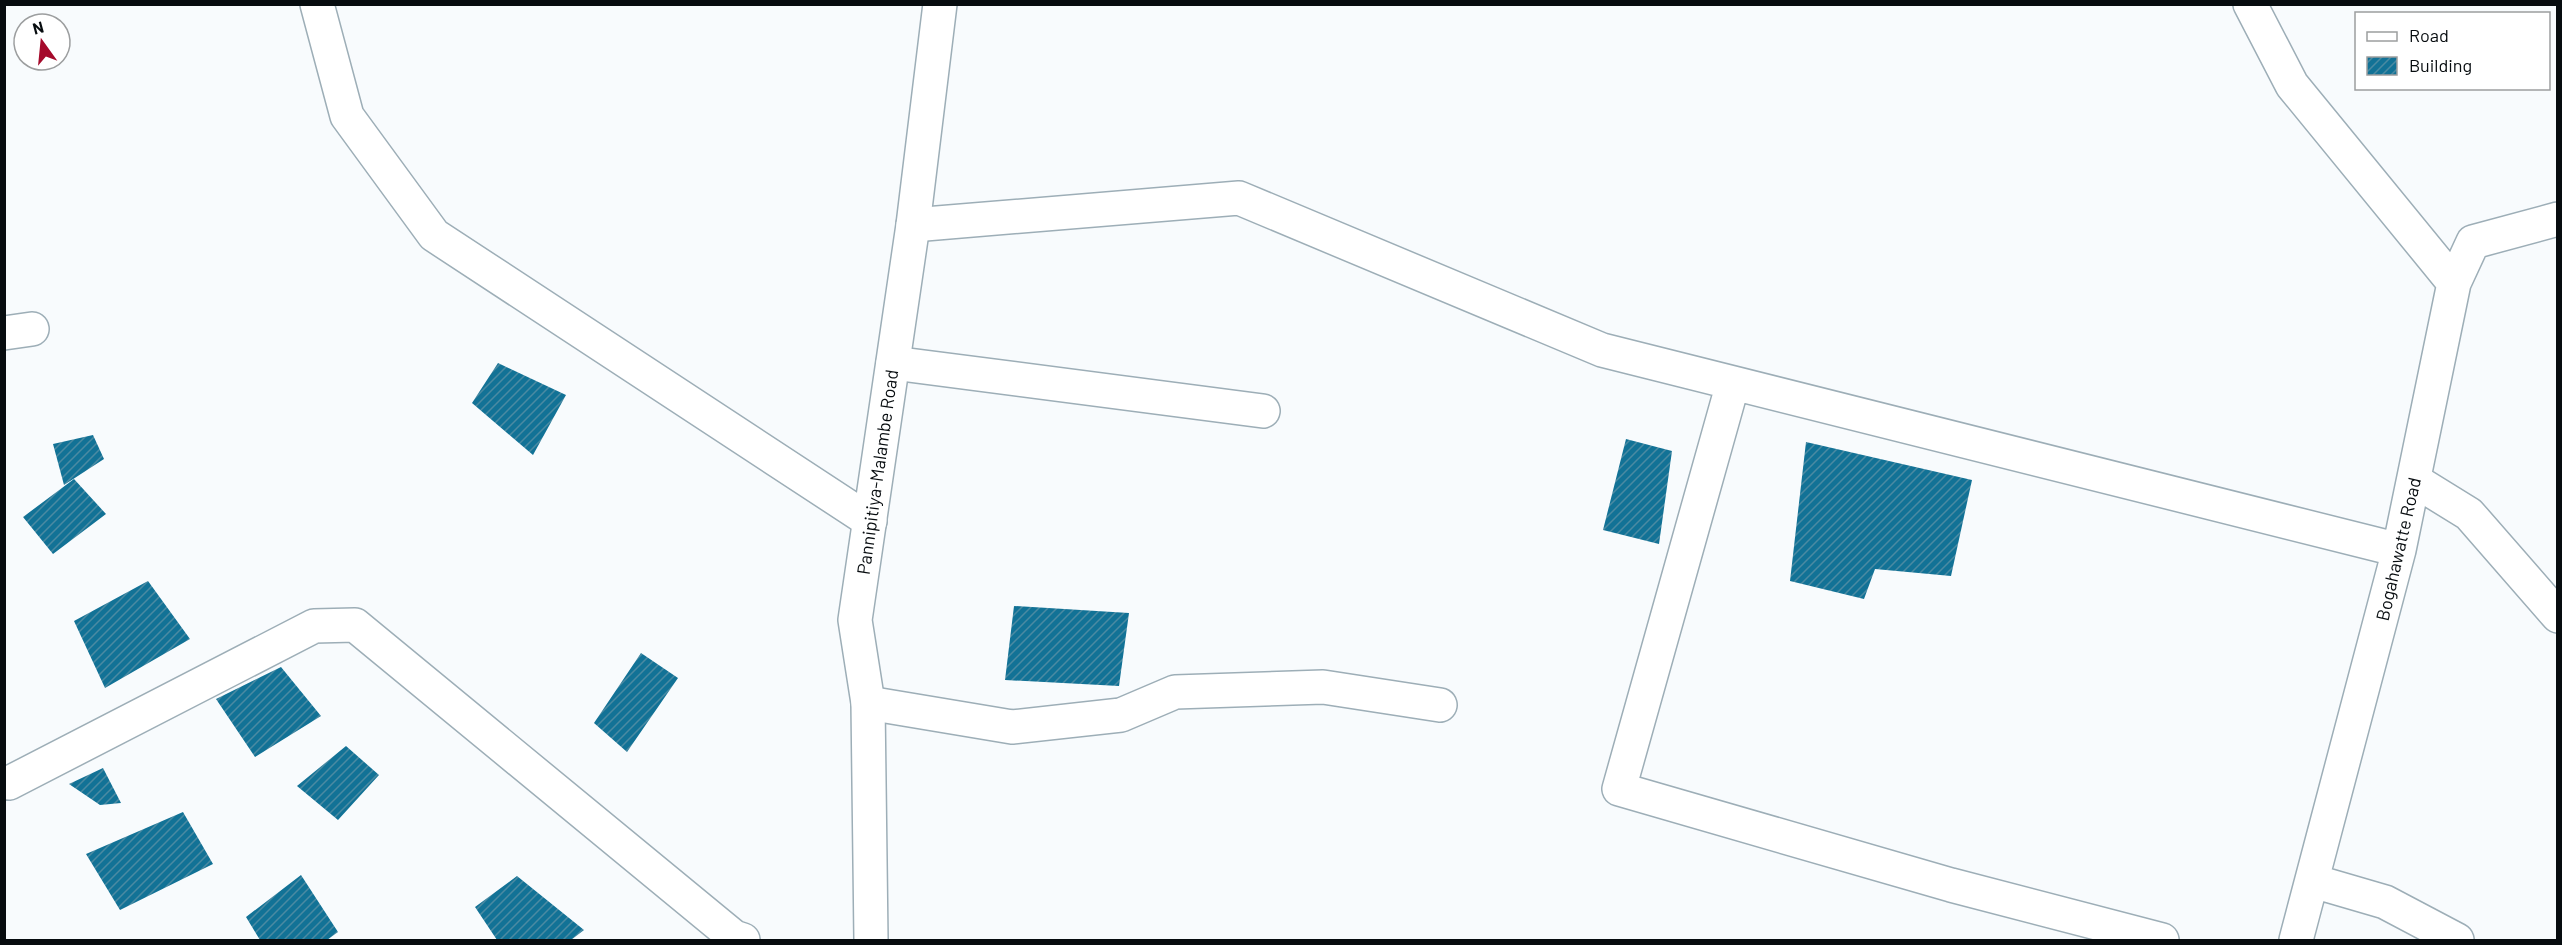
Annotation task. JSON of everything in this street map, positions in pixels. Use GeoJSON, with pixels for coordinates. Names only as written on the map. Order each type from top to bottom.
{"type":"FeatureCollection","features":[{"type":"Feature","properties":{"kind":"street"},"geometry":{"type":"LineString","coordinates":[[317,4],[347,116],[434,235],[870,520]]}},
{"type":"Feature","properties":{"kind":"street","name":"Pannipitiya-Malambe Road"},"geometry":{"type":"LineString","coordinates":[[871,940],[868,703],[855,620],[913,225],[940,4]]}},
{"type":"Feature","properties":{"kind":"street"},"geometry":{"type":"LineString","coordinates":[[2250,4],[2292,85],[2454,283]]}},
{"type":"Feature","properties":{"kind":"street"},"geometry":{"type":"LineString","coordinates":[[913,225],[1239,198],[1602,350],[2399,550]]}},
{"type":"Feature","properties":{"kind":"street","name":"Bogahawatte Road"},"geometry":{"type":"LineString","coordinates":[[2296,940],[2399,550],[2454,283],[2473,242],[2558,219]]}},
{"type":"Feature","properties":{"kind":"street"},"geometry":{"type":"LineString","coordinates":[[893,363],[1263,411]]}},
{"type":"Feature","properties":{"kind":"street"},"geometry":{"type":"LineString","coordinates":[[1733,383],[1619,789],[1951,885],[2162,940]]}},
{"type":"Feature","properties":{"kind":"street"},"geometry":{"type":"LineString","coordinates":[[2414,480],[2469,514],[2558,616]]}},
{"type":"Feature","properties":{"kind":"street"},"geometry":{"type":"LineString","coordinates":[[9,783],[314,626],[355,625],[734,937],[743,940]]}},
{"type":"Feature","properties":{"kind":"street"},"geometry":{"type":"LineString","coordinates":[[868,703],[1012,727],[1121,715],[1175,692],[1323,687],[1440,705]]}},
{"type":"Feature","properties":{"kind":"street"},"geometry":{"type":"LineString","coordinates":[[2313,881],[2385,902],[2457,940]]}},
{"type":"Feature","properties":{"kind":"building"},"geometry":{"type":"Polygon","coordinates":[[[498,363],[566,395],[533,455],[472,403],[498,363]]]}},
{"type":"Feature","properties":{"kind":"building"},"geometry":{"type":"Polygon","coordinates":[[[93,435],[104,459],[64,485],[53,444],[93,435]]]}},
{"type":"Feature","properties":{"kind":"building"},"geometry":{"type":"Polygon","coordinates":[[[1626,439],[1672,451],[1659,544],[1603,530],[1626,439]]]}},
{"type":"Feature","properties":{"kind":"building"},"geometry":{"type":"Polygon","coordinates":[[[1806,442],[1972,480],[1951,576],[1875,569],[1864,599],[1790,581],[1806,442]]]}},
{"type":"Feature","properties":{"kind":"building"},"geometry":{"type":"Polygon","coordinates":[[[74,479],[106,514],[53,554],[23,517],[74,479]]]}},
{"type":"Feature","properties":{"kind":"building"},"geometry":{"type":"Polygon","coordinates":[[[148,581],[190,639],[105,688],[74,621],[148,581]]]}},
{"type":"Feature","properties":{"kind":"building"},"geometry":{"type":"Polygon","coordinates":[[[1014,606],[1129,613],[1119,686],[1005,680],[1014,606]]]}},
{"type":"Feature","properties":{"kind":"building"},"geometry":{"type":"Polygon","coordinates":[[[641,653],[678,678],[627,752],[594,723],[641,653]]]}},
{"type":"Feature","properties":{"kind":"building"},"geometry":{"type":"Polygon","coordinates":[[[281,667],[321,716],[255,757],[216,699],[281,667]]]}},
{"type":"Feature","properties":{"kind":"building"},"geometry":{"type":"Polygon","coordinates":[[[346,746],[379,775],[338,820],[297,786],[346,746]]]}},
{"type":"Feature","properties":{"kind":"building"},"geometry":{"type":"Polygon","coordinates":[[[103,768],[121,803],[100,805],[69,784],[103,768]]]}},
{"type":"Feature","properties":{"kind":"building"},"geometry":{"type":"Polygon","coordinates":[[[183,812],[213,864],[120,910],[86,854],[183,812]]]}},
{"type":"Feature","properties":{"kind":"building"},"geometry":{"type":"Polygon","coordinates":[[[301,875],[338,932],[327,940],[260,940],[246,917],[301,875]]]}},
{"type":"Feature","properties":{"kind":"building"},"geometry":{"type":"Polygon","coordinates":[[[517,876],[584,930],[571,940],[497,940],[475,907],[517,876]]]}}]}
